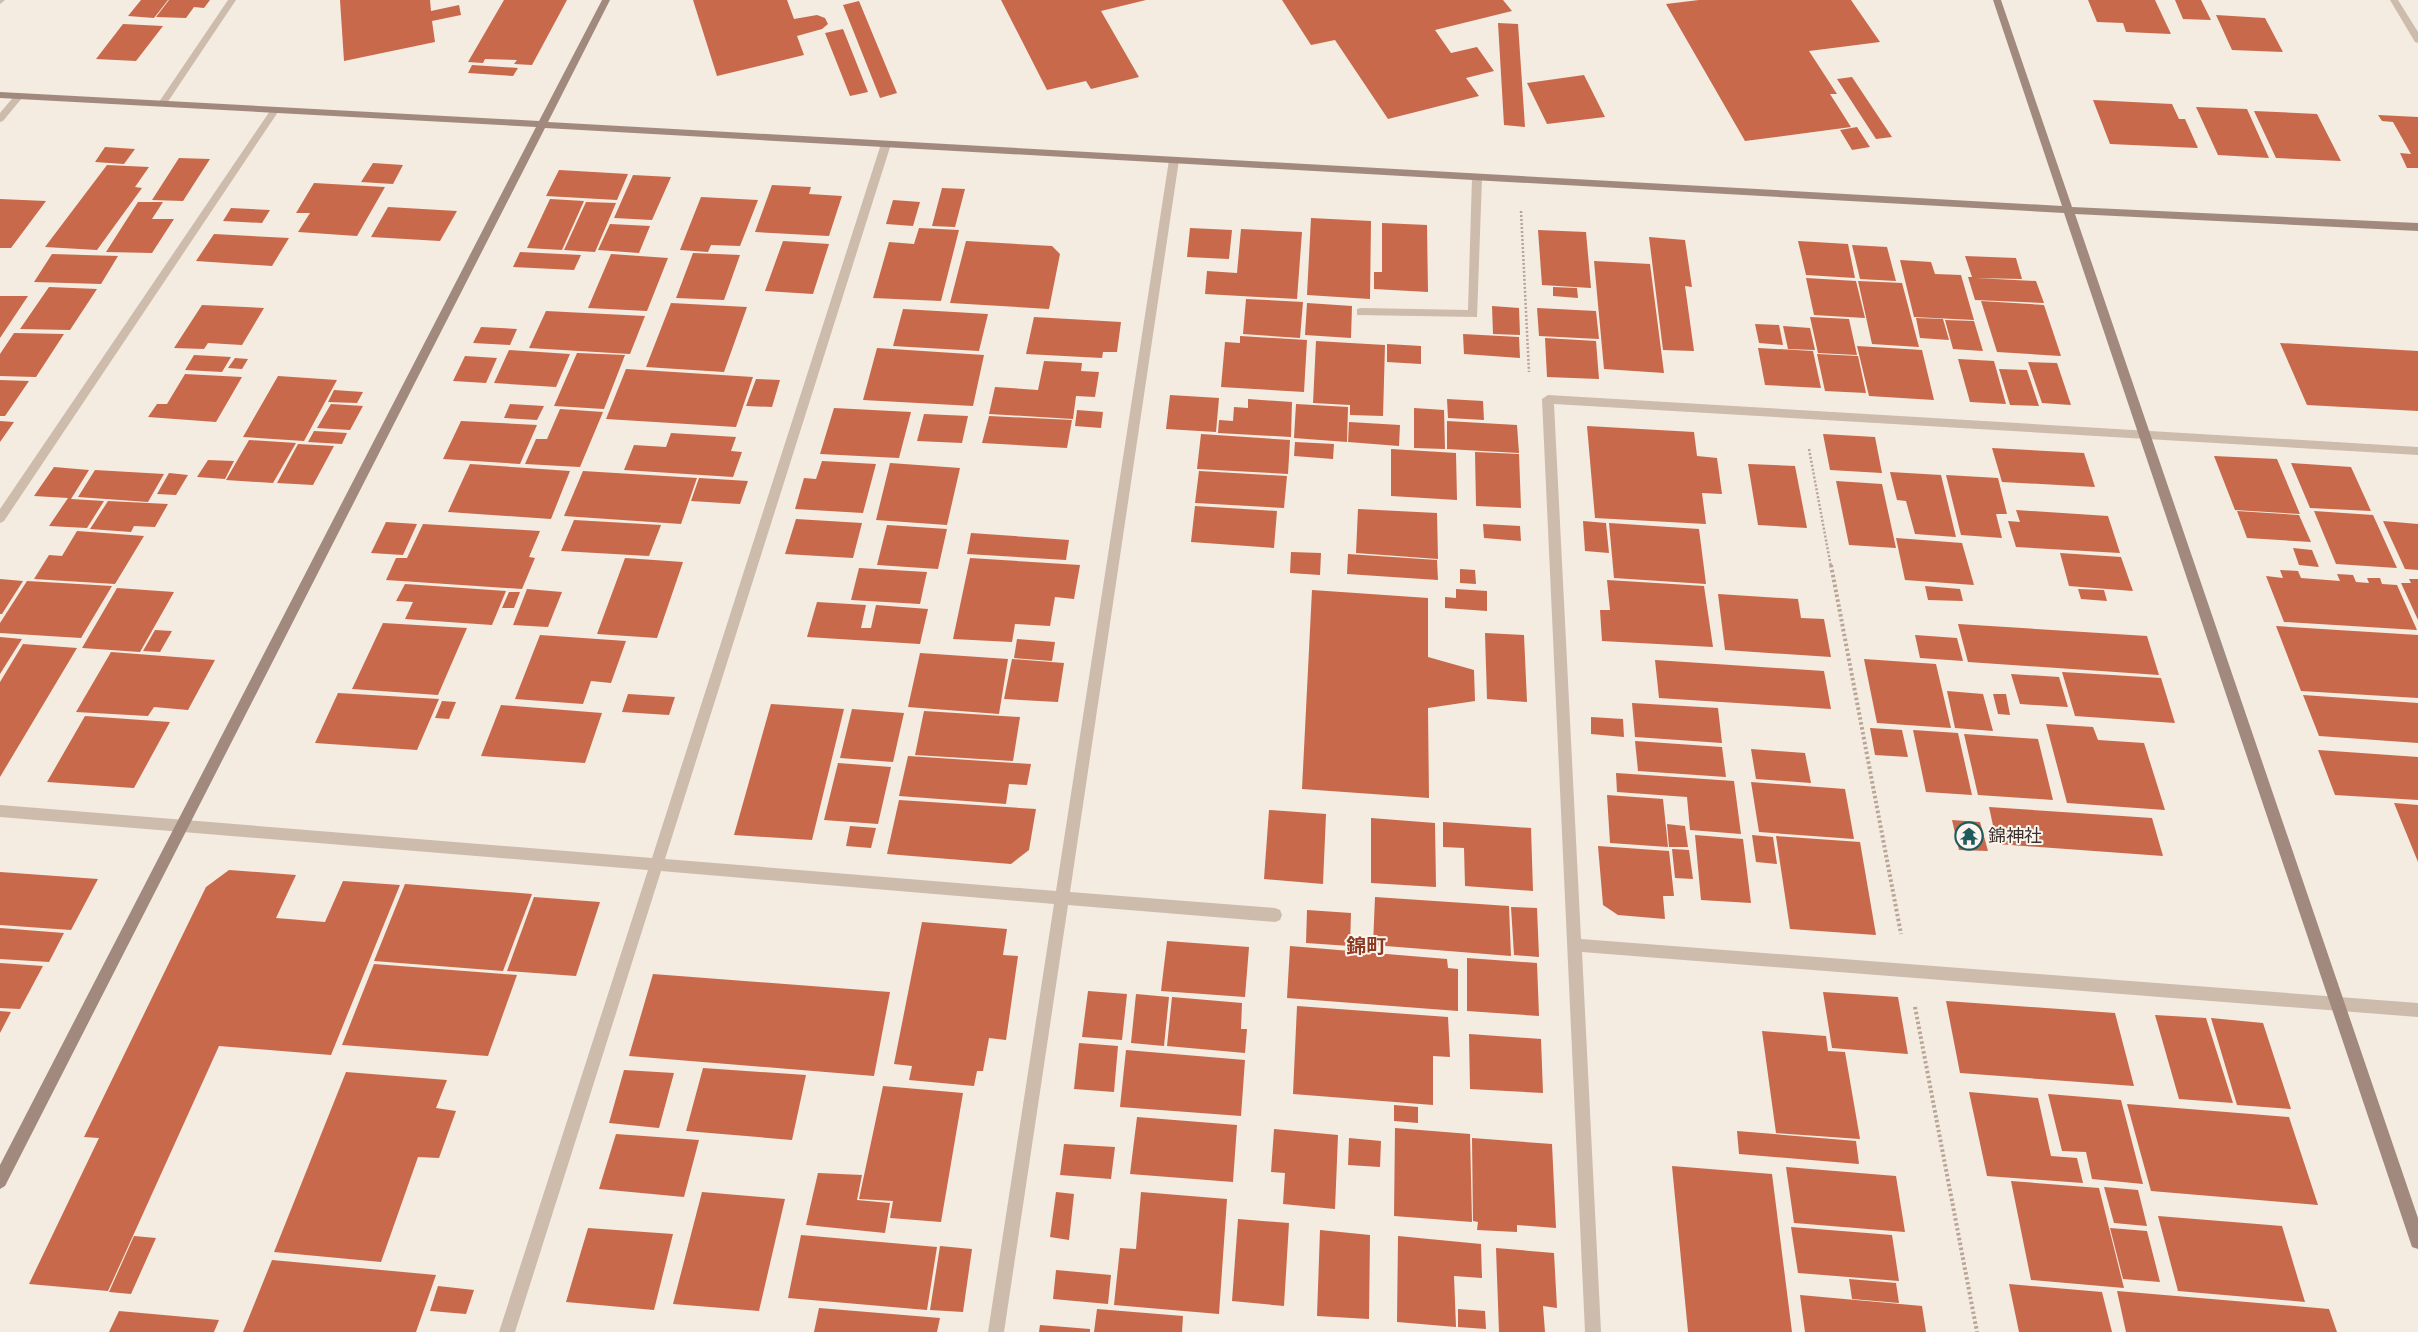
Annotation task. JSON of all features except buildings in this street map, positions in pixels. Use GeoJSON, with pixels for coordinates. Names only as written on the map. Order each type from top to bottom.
{"type":"FeatureCollection","features":[{"type":"Feature","properties":{"kind":"street"},"geometry":{"type":"LineString","coordinates":[[162,104],[232,0]]}},
{"type":"Feature","properties":{"kind":"street"},"geometry":{"type":"LineString","coordinates":[[0,1181],[606,0]]}},
{"type":"Feature","properties":{"kind":"street"},"geometry":{"type":"LineString","coordinates":[[1997,0],[2418,1241]]}},
{"type":"Feature","properties":{"kind":"street"},"geometry":{"type":"LineString","coordinates":[[2394,0],[2418,40]]}},
{"type":"Feature","properties":{"kind":"street"},"geometry":{"type":"LineString","coordinates":[[0,95],[544,124],[2069,212],[2418,228]]}},
{"type":"Feature","properties":{"kind":"street"},"geometry":{"type":"LineString","coordinates":[[0,119],[19,96]]}},
{"type":"Feature","properties":{"kind":"street"},"geometry":{"type":"LineString","coordinates":[[0,518],[275,110]]}},
{"type":"Feature","properties":{"kind":"street"},"geometry":{"type":"LineString","coordinates":[[507,1332],[886,144]]}},
{"type":"Feature","properties":{"kind":"street"},"geometry":{"type":"LineString","coordinates":[[996,1332],[1174,160]]}},
{"type":"Feature","properties":{"kind":"street"},"geometry":{"type":"LineString","coordinates":[[1361,312],[1473,314],[1477,178]]}},
{"type":"Feature","properties":{"kind":"street"},"geometry":{"type":"LineString","coordinates":[[1593,1332],[1576,945],[1548,399],[2418,451]]}},
{"type":"Feature","properties":{"kind":"street"},"geometry":{"type":"LineString","coordinates":[[0,811],[1062,896],[1275,915]]}},
{"type":"Feature","properties":{"kind":"street"},"geometry":{"type":"LineString","coordinates":[[1576,945],[2418,1010]]}},
{"type":"Feature","properties":{"kind":"path"},"geometry":{"type":"LineString","coordinates":[[1520,180],[1530,383],[1548,399]]}},
{"type":"Feature","properties":{"kind":"path"},"geometry":{"type":"LineString","coordinates":[[1802,414],[1976,1332]]}},
{"type":"Feature","properties":{"kind":"place","name":"錦神社"},"geometry":{"type":"Point","coordinates":[1969,836]}},
{"type":"Feature","properties":{"kind":"district","name":"錦町"},"geometry":{"type":"Point","coordinates":[1366,946]}}]}
